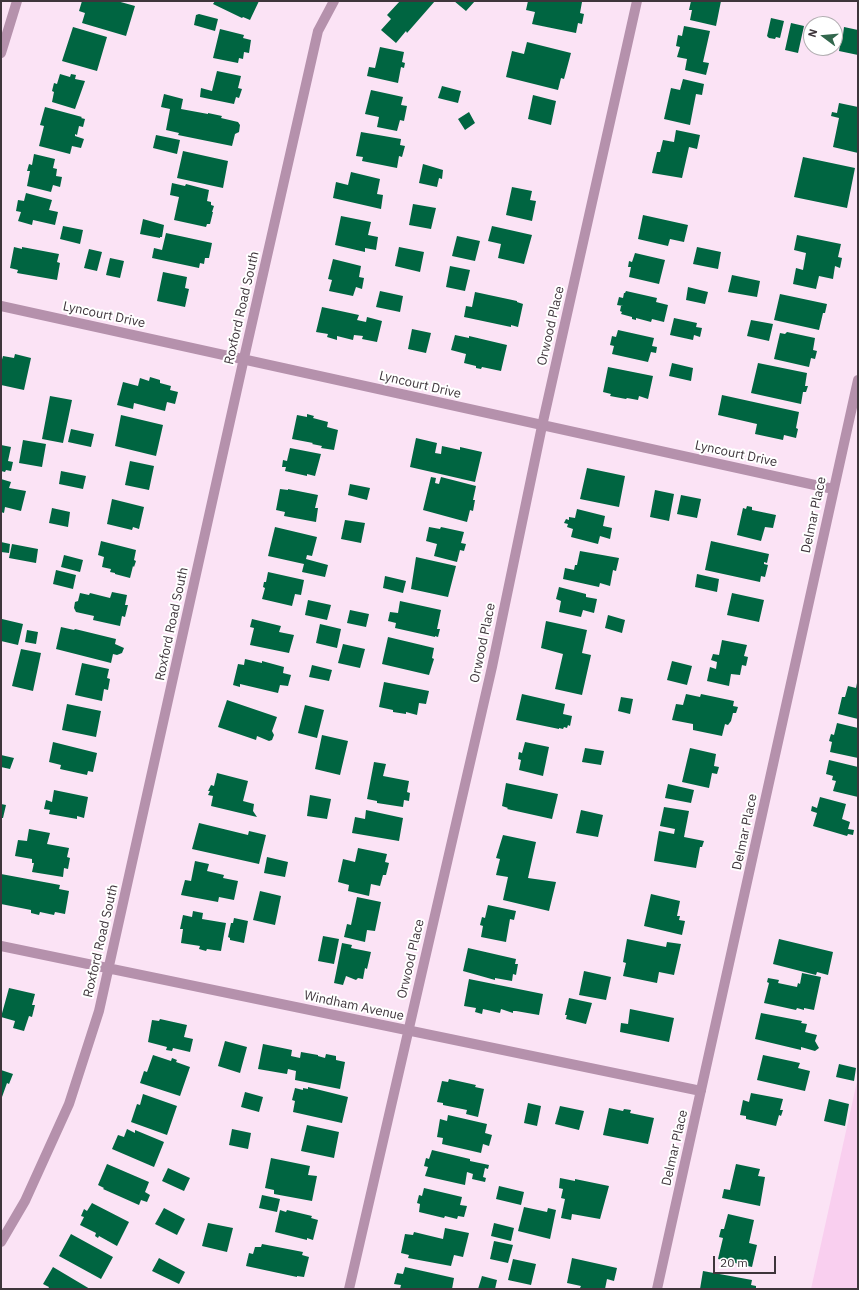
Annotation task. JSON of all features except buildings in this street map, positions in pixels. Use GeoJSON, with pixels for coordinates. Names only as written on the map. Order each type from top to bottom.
{"type":"FeatureCollection","features":[{"type":"Feature","properties":{"kind":"street"},"geometry":{"type":"LineString","coordinates":[[1,53],[17,1]]}},
{"type":"Feature","properties":{"kind":"street","name":"Roxford Road South"},"geometry":{"type":"LineString","coordinates":[[1,1242],[25,1201],[69,1104],[99,1011],[318,31],[334,1]]}},
{"type":"Feature","properties":{"kind":"street","name":"Orwood Place"},"geometry":{"type":"LineString","coordinates":[[349,1289],[492,667],[542,426],[637,1]]}},
{"type":"Feature","properties":{"kind":"street","name":"Lyncourt Drive"},"geometry":{"type":"LineString","coordinates":[[1,306],[244,358],[542,426],[833,489]]}},
{"type":"Feature","properties":{"kind":"street","name":"Delmar Place"},"geometry":{"type":"LineString","coordinates":[[657,1289],[858,380]]}},
{"type":"Feature","properties":{"kind":"street","name":"Windham Avenue"},"geometry":{"type":"LineString","coordinates":[[1,946],[701,1091]]}},
{"type":"Feature","properties":{"kind":"shaded area"},"geometry":{"type":"Polygon","coordinates":[[[858,1077],[858,1289],[811,1289],[858,1077]]]}}]}
